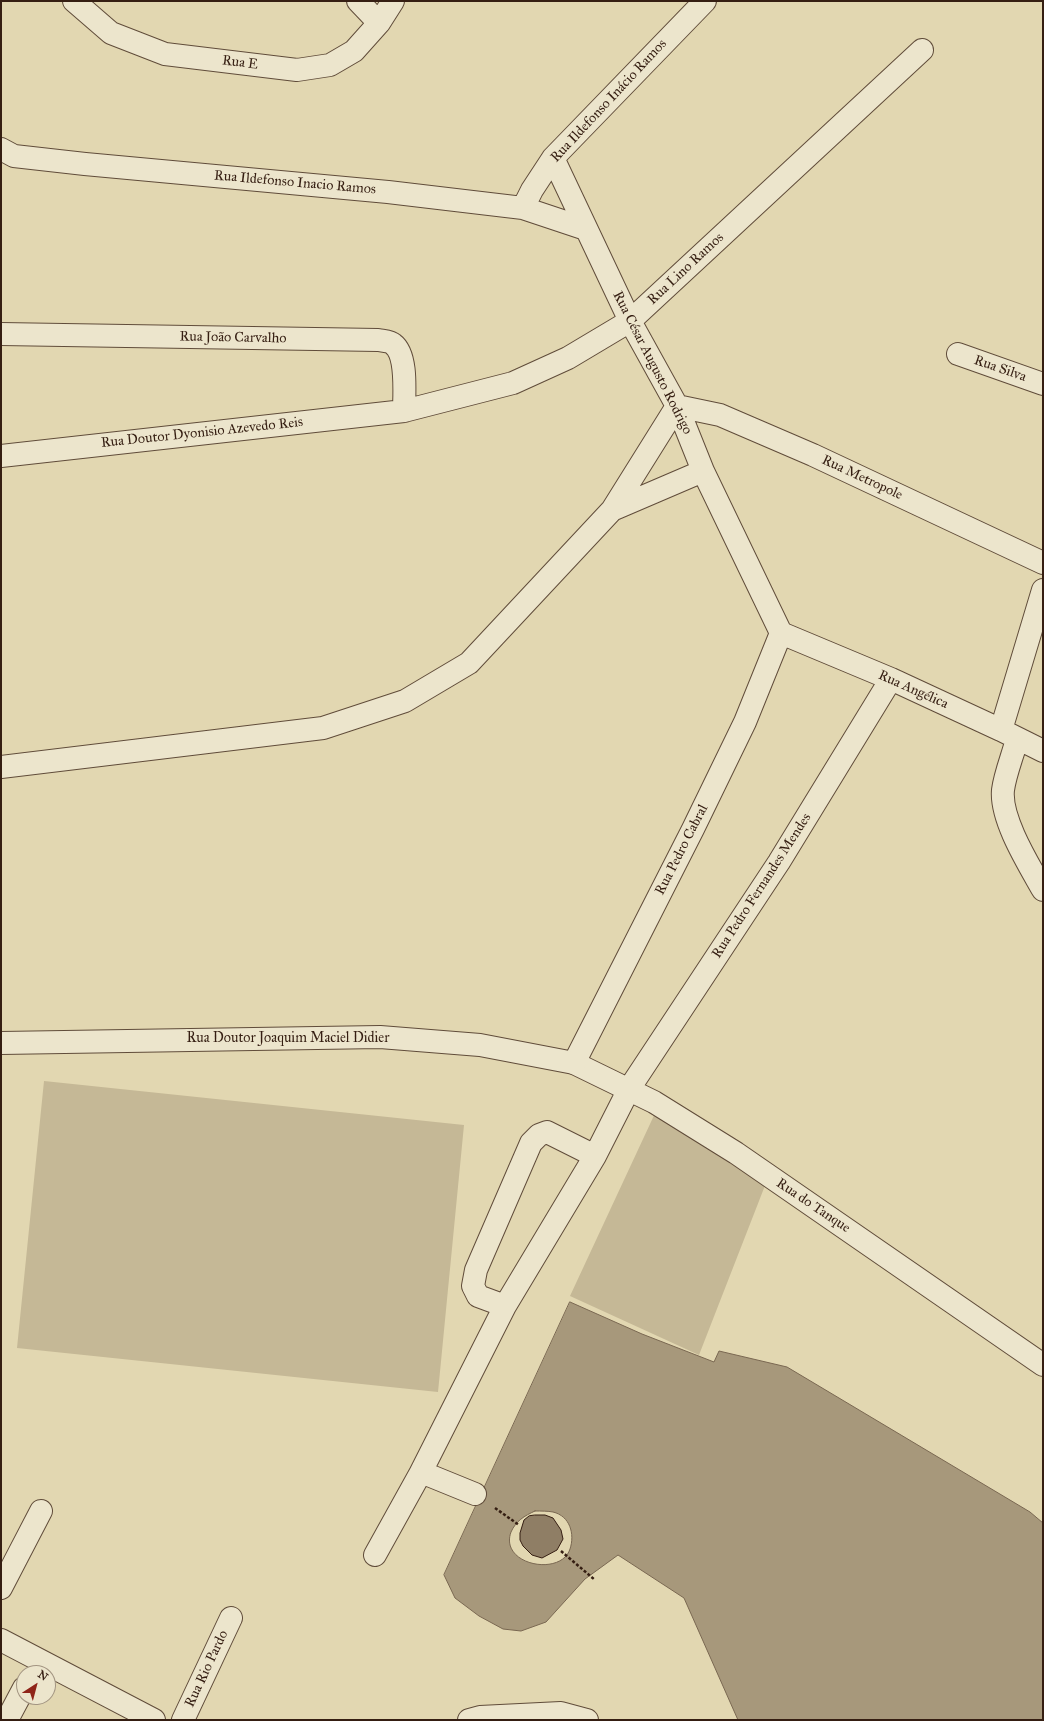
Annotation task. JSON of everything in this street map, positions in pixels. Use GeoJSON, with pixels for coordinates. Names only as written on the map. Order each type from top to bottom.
{"type":"FeatureCollection","features":[{"type":"Feature","properties":{"kind":"street","name":"Rua E"},"geometry":{"type":"LineString","coordinates":[[74,1],[111,33],[165,54],[297,70],[330,65],[354,51],[379,24],[393,1]]}},
{"type":"Feature","properties":{"kind":"street"},"geometry":{"type":"LineString","coordinates":[[358,1],[379,24]]}},
{"type":"Feature","properties":{"kind":"street","name":"Rua Ildefonso Inácio Ramos"},"geometry":{"type":"LineString","coordinates":[[523,208],[532,190],[553,158],[705,1]]}},
{"type":"Feature","properties":{"kind":"street","name":"Rua Lino Ramos"},"geometry":{"type":"LineString","coordinates":[[404,411],[513,383],[568,358],[630,321],[922,50]]}},
{"type":"Feature","properties":{"kind":"street","name":"Rua Ildefonso Inacio Ramos"},"geometry":{"type":"LineString","coordinates":[[1,150],[14,156],[85,164],[380,191],[523,208],[586,229]]}},
{"type":"Feature","properties":{"kind":"street","name":"Rua César Augusto Rodrigo"},"geometry":{"type":"LineString","coordinates":[[553,158],[630,321],[677,406],[703,471],[781,633]]}},
{"type":"Feature","properties":{"kind":"street","name":"Rua João Carvalho"},"geometry":{"type":"LineString","coordinates":[[1,334],[378,340],[392,343],[401,352],[403,364],[404,411]]}},
{"type":"Feature","properties":{"kind":"street","name":"Rua Silva"},"geometry":{"type":"LineString","coordinates":[[958,354],[1043,384]]}},
{"type":"Feature","properties":{"kind":"street"},"geometry":{"type":"LineString","coordinates":[[1,767],[323,728],[405,701],[469,663],[612,510],[677,406]]}},
{"type":"Feature","properties":{"kind":"street","name":"Rua Metropole"},"geometry":{"type":"LineString","coordinates":[[677,406],[720,415],[806,452],[1043,562]]}},
{"type":"Feature","properties":{"kind":"street","name":"Rua Doutor Dyonisio Azevedo Reis"},"geometry":{"type":"LineString","coordinates":[[1,456],[404,411]]}},
{"type":"Feature","properties":{"kind":"street"},"geometry":{"type":"LineString","coordinates":[[612,510],[703,471]]}},
{"type":"Feature","properties":{"kind":"street"},"geometry":{"type":"LineString","coordinates":[[1043,590],[1009,734],[1003,790],[1005,812],[1024,856],[1043,890]]}},
{"type":"Feature","properties":{"kind":"street","name":"Rua Angélica"},"geometry":{"type":"LineString","coordinates":[[781,633],[891,679],[1043,751]]}},
{"type":"Feature","properties":{"kind":"street","name":"Rua Pedro Cabral"},"geometry":{"type":"LineString","coordinates":[[574,1063],[745,722],[781,633]]}},
{"type":"Feature","properties":{"kind":"street","name":"Rua Pedro Fernandes Mendes"},"geometry":{"type":"LineString","coordinates":[[375,1556],[421,1472],[506,1306],[595,1156],[629,1089],[779,862],[891,679]]}},
{"type":"Feature","properties":{"kind":"street","name":"Rua Doutor Joaquim Maciel Didier"},"geometry":{"type":"LineString","coordinates":[[1,1043],[380,1037],[480,1045],[574,1063]]}},
{"type":"Feature","properties":{"kind":"street","name":"Rua do Tanque"},"geometry":{"type":"LineString","coordinates":[[574,1063],[654,1102],[736,1153],[1043,1365]]}},
{"type":"Feature","properties":{"kind":"street"},"geometry":{"type":"LineString","coordinates":[[506,1306],[478,1296],[473,1286],[476,1270],[531,1142],[539,1135],[547,1132],[595,1156]]}},
{"type":"Feature","properties":{"kind":"street"},"geometry":{"type":"LineString","coordinates":[[421,1472],[475,1494]]}},
{"type":"Feature","properties":{"kind":"street"},"geometry":{"type":"LineString","coordinates":[[1,1588],[41,1511]]}},
{"type":"Feature","properties":{"kind":"street","name":"Rua Rio Pardo"},"geometry":{"type":"LineString","coordinates":[[183,1720],[231,1618]]}},
{"type":"Feature","properties":{"kind":"street"},"geometry":{"type":"LineString","coordinates":[[1,1640],[34,1665]]}},
{"type":"Feature","properties":{"kind":"street"},"geometry":{"type":"LineString","coordinates":[[56,1676],[154,1720]]}},
{"type":"Feature","properties":{"kind":"street"},"geometry":{"type":"LineString","coordinates":[[7,1720],[16,1703]]}},
{"type":"Feature","properties":{"kind":"street"},"geometry":{"type":"LineString","coordinates":[[469,1720],[480,1717],[561,1713],[587,1720]]}},
{"type":"Feature","properties":{"kind":"path"},"geometry":{"type":"LineString","coordinates":[[561,1551],[595,1580]]}},
{"type":"Feature","properties":{"kind":"shaded area"},"geometry":{"type":"Polygon","coordinates":[[[44,1081],[464,1125],[438,1392],[17,1348],[44,1081]]]}},
{"type":"Feature","properties":{"kind":"shaded area"},"geometry":{"type":"Polygon","coordinates":[[[657,1109],[766,1183],[699,1355],[570,1296],[657,1109]]]}},
{"type":"Feature","properties":{"kind":"shaded area"},"geometry":{"type":"Polygon","coordinates":[[[570,1302],[642,1334],[714,1362],[719,1351],[787,1367],[1030,1512],[1043,1523],[1043,1720],[738,1720],[684,1598],[618,1555],[585,1579],[546,1622],[521,1631],[503,1629],[479,1616],[455,1598],[444,1575],[570,1302]],[[535,1511],[524,1517],[515,1525],[511,1532],[510,1543],[514,1553],[522,1559],[544,1565],[555,1563],[564,1558],[570,1549],[572,1537],[570,1526],[564,1517],[559,1514],[535,1511]]]}},
{"type":"Feature","properties":{"kind":"building"},"geometry":{"type":"Polygon","coordinates":[[[545,1515],[553,1518],[561,1530],[563,1539],[557,1550],[542,1558],[532,1555],[523,1546],[520,1540],[520,1533],[524,1520],[529,1516],[545,1515]]]}}]}
